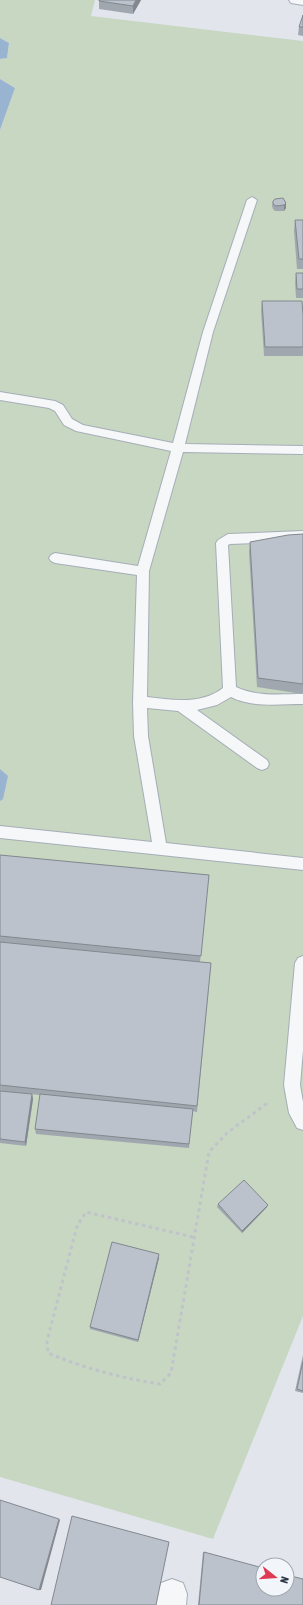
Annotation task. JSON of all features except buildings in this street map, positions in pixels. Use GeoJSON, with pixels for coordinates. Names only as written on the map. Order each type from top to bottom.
{"type":"FeatureCollection","features":[{"type":"Feature","properties":{"kind":"street"},"geometry":{"type":"LineString","coordinates":[[296,0],[303,1]]}},
{"type":"Feature","properties":{"kind":"lane"},"geometry":{"type":"LineString","coordinates":[[160,848],[141,736],[140,702],[143,571],[178,448],[208,332],[252,200]]}},
{"type":"Feature","properties":{"kind":"lane"},"geometry":{"type":"LineString","coordinates":[[0,396],[51,404],[59,408],[68,422],[80,428],[178,448],[303,450]]}},
{"type":"Feature","properties":{"kind":"lane"},"geometry":{"type":"LineString","coordinates":[[230,690],[222,543],[228,538],[303,536]]}},
{"type":"Feature","properties":{"kind":"lane"},"geometry":{"type":"LineString","coordinates":[[55,558],[143,571]]}},
{"type":"Feature","properties":{"kind":"lane"},"geometry":{"type":"LineString","coordinates":[[140,702],[181,706],[204,704],[219,700],[230,690]]}},
{"type":"Feature","properties":{"kind":"lane"},"geometry":{"type":"LineString","coordinates":[[230,690],[243,697],[263,699],[303,699]]}},
{"type":"Feature","properties":{"kind":"lane"},"geometry":{"type":"LineString","coordinates":[[181,706],[262,764]]}},
{"type":"Feature","properties":{"kind":"lane"},"geometry":{"type":"LineString","coordinates":[[0,832],[303,864]]}},
{"type":"Feature","properties":{"kind":"lane"},"geometry":{"type":"LineString","coordinates":[[303,963],[292,1085],[297,1113],[303,1122]]}},
{"type":"Feature","properties":{"kind":"path"},"geometry":{"type":"LineString","coordinates":[[193,1237],[96,1213],[86,1212],[77,1226],[47,1341],[48,1353],[66,1360],[144,1382],[160,1384],[171,1374],[193,1237],[209,1152],[227,1132],[292,1085]]}},
{"type":"Feature","properties":{"kind":"green space"},"geometry":{"type":"Polygon","coordinates":[[[0,0],[95,0],[91,16],[303,41],[303,1316],[213,1539],[0,1477],[0,130],[15,88],[0,79],[0,59],[7,58],[9,43],[0,38],[0,0]]]}},
{"type":"Feature","properties":{"kind":"water"},"geometry":{"type":"Polygon","coordinates":[[[0,38],[9,43],[7,58],[0,59],[0,38]]]}},
{"type":"Feature","properties":{"kind":"water"},"geometry":{"type":"Polygon","coordinates":[[[0,79],[15,88],[0,130],[0,79]]]}},
{"type":"Feature","properties":{"kind":"water"},"geometry":{"type":"Polygon","coordinates":[[[0,769],[8,776],[3,799],[0,801],[0,769]]]}}]}
